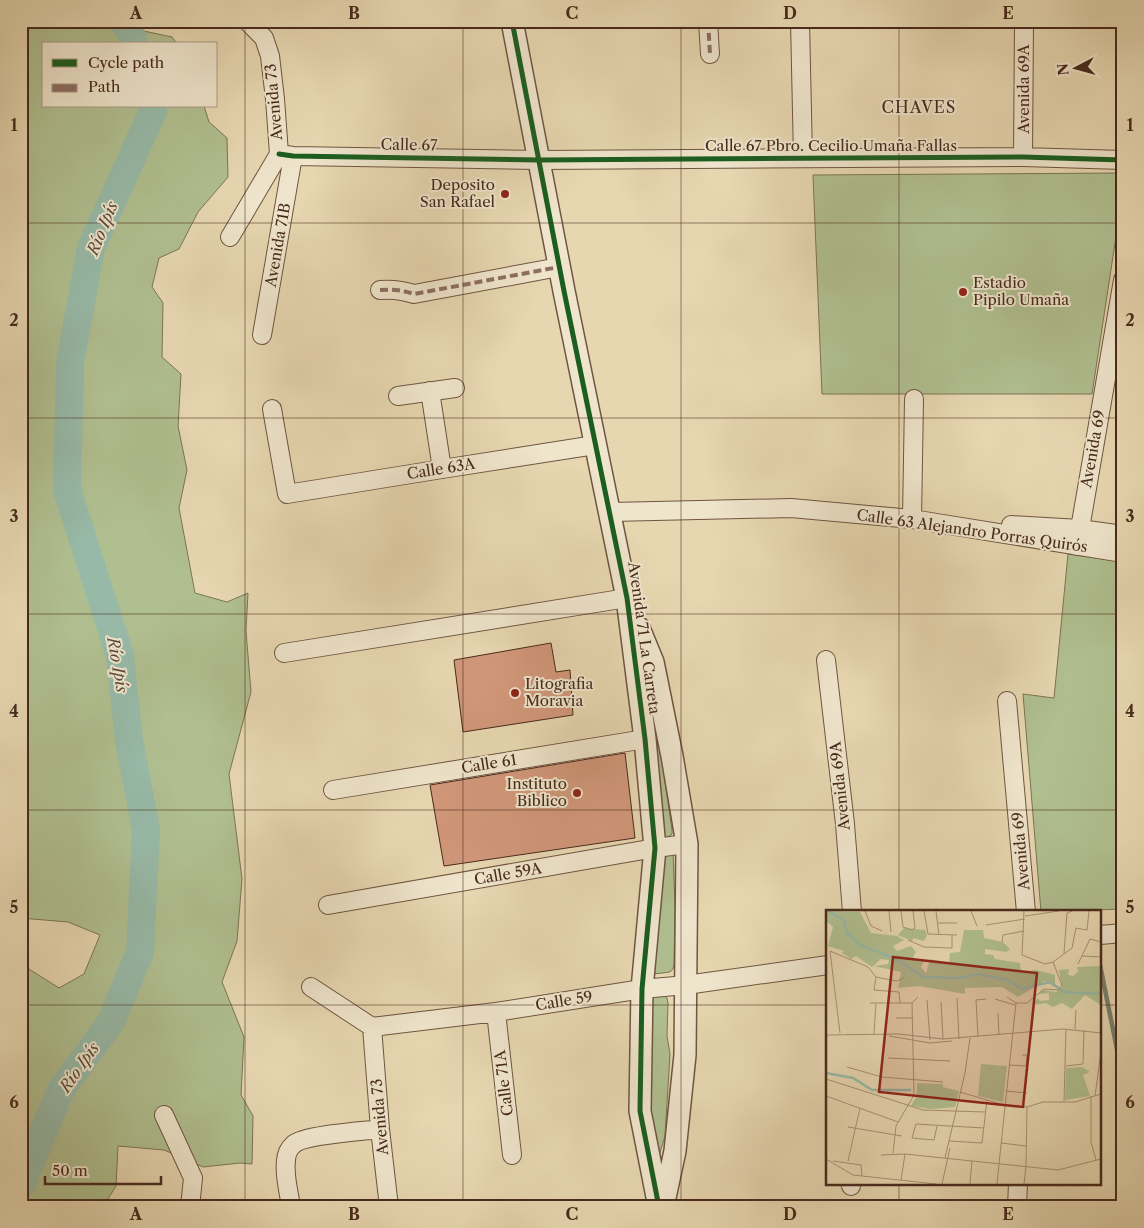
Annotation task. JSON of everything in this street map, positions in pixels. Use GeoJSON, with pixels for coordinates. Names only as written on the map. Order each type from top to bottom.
{"type":"FeatureCollection","features":[{"type":"Feature","properties":{"kind":"street","name":"Avenida 73"},"geometry":{"type":"LineString","coordinates":[[230,237],[286,155],[275,99],[270,56],[264,38],[247,21]]}},
{"type":"Feature","properties":{"kind":"street","name":"Avenida 71 La Carreta"},"geometry":{"type":"LineString","coordinates":[[512,21],[559,267],[611,512],[627,598],[645,739],[655,848],[642,990],[640,1111],[661,1207]]}},
{"type":"Feature","properties":{"kind":"street"},"geometry":{"type":"LineString","coordinates":[[708,21],[710,54]]}},
{"type":"Feature","properties":{"kind":"street"},"geometry":{"type":"LineString","coordinates":[[800,21],[803,158]]}},
{"type":"Feature","properties":{"kind":"street","name":"Avenida 69A"},"geometry":{"type":"LineString","coordinates":[[1023,157],[1024,21]]}},
{"type":"Feature","properties":{"kind":"street","name":"Calle 67"},"geometry":{"type":"LineString","coordinates":[[286,155],[539,160]]}},
{"type":"Feature","properties":{"kind":"street","name":"Avenida 71B"},"geometry":{"type":"LineString","coordinates":[[262,335],[286,155]]}},
{"type":"Feature","properties":{"kind":"street","name":"Calle 67 Pbro. Cecilio Umaña Fallas"},"geometry":{"type":"LineString","coordinates":[[539,160],[1023,157],[1123,160]]}},
{"type":"Feature","properties":{"kind":"street"},"geometry":{"type":"LineString","coordinates":[[380,290],[393,289],[414,294],[559,267]]}},
{"type":"Feature","properties":{"kind":"street","name":"Avenida 69"},"geometry":{"type":"LineString","coordinates":[[1079,538],[1120,313],[1123,280]]}},
{"type":"Feature","properties":{"kind":"street"},"geometry":{"type":"LineString","coordinates":[[398,396],[455,388]]}},
{"type":"Feature","properties":{"kind":"street"},"geometry":{"type":"LineString","coordinates":[[430,392],[442,469]]}},
{"type":"Feature","properties":{"kind":"street"},"geometry":{"type":"LineString","coordinates":[[912,519],[914,399]]}},
{"type":"Feature","properties":{"kind":"street","name":"Calle 63A"},"geometry":{"type":"LineString","coordinates":[[272,409],[287,494],[596,445]]}},
{"type":"Feature","properties":{"kind":"street","name":"Calle 63 Alejandro Porras Quirós"},"geometry":{"type":"LineString","coordinates":[[611,512],[791,508],[912,519],[1079,538],[1123,535]]}},
{"type":"Feature","properties":{"kind":"street","name":"Calle 63 Alejandro Porras Quirós"},"geometry":{"type":"LineString","coordinates":[[1079,538],[1123,553]]}},
{"type":"Feature","properties":{"kind":"street","name":"Avenida 71 La Carreta"},"geometry":{"type":"LineString","coordinates":[[627,598],[652,662],[672,756],[687,844],[686,1055],[675,1151],[661,1207]]}},
{"type":"Feature","properties":{"kind":"street"},"geometry":{"type":"LineString","coordinates":[[284,653],[627,598]]}},
{"type":"Feature","properties":{"kind":"street","name":"Avenida 69A"},"geometry":{"type":"LineString","coordinates":[[826,660],[845,824],[852,910]]}},
{"type":"Feature","properties":{"kind":"street","name":"Avenida 69"},"geometry":{"type":"LineString","coordinates":[[1006,701],[1026,910]]}},
{"type":"Feature","properties":{"kind":"street","name":"Calle 61"},"geometry":{"type":"LineString","coordinates":[[332,790],[645,739]]}},
{"type":"Feature","properties":{"kind":"street","name":"Calle 59A"},"geometry":{"type":"LineString","coordinates":[[328,905],[687,844]]}},
{"type":"Feature","properties":{"kind":"street"},"geometry":{"type":"LineString","coordinates":[[1102,935],[1123,933]]}},
{"type":"Feature","properties":{"kind":"street","name":"Calle 59"},"geometry":{"type":"LineString","coordinates":[[372,1027],[496,1012],[826,965]]}},
{"type":"Feature","properties":{"kind":"street"},"geometry":{"type":"LineString","coordinates":[[311,988],[372,1027]]}},
{"type":"Feature","properties":{"kind":"street","name":"Calle 71A"},"geometry":{"type":"LineString","coordinates":[[496,1012],[512,1155]]}},
{"type":"Feature","properties":{"kind":"street","name":"Avenida 73"},"geometry":{"type":"LineString","coordinates":[[372,1027],[380,1129],[389,1207]]}},
{"type":"Feature","properties":{"kind":"street"},"geometry":{"type":"LineString","coordinates":[[164,1115],[192,1178],[190,1207]]}},
{"type":"Feature","properties":{"kind":"street"},"geometry":{"type":"LineString","coordinates":[[291,1207],[286,1160],[288,1151],[293,1144],[305,1138],[380,1129]]}},
{"type":"Feature","properties":{"kind":"street"},"geometry":{"type":"LineString","coordinates":[[1017,1207],[1018,1186]]}},
{"type":"Feature","properties":{"kind":"green space"},"geometry":{"type":"Polygon","coordinates":[[[21,21],[138,21],[139,30],[172,37],[176,42],[42,42],[42,108],[205,108],[209,122],[227,138],[228,177],[198,212],[179,249],[159,258],[152,287],[163,303],[162,357],[181,374],[178,426],[187,470],[179,508],[195,593],[227,602],[248,593],[246,631],[251,692],[229,774],[242,879],[237,941],[222,982],[244,1037],[241,1095],[253,1116],[252,1164],[240,1163],[203,1167],[164,1150],[118,1146],[116,1186],[103,1207],[21,1207],[21,964],[59,988],[84,974],[100,935],[68,922],[21,918],[21,21]]]}},
{"type":"Feature","properties":{"kind":"green space","name":"Estadio Pipilo Umaña"},"geometry":{"type":"Polygon","coordinates":[[[1123,173],[1123,191],[1092,394],[822,394],[813,175],[1123,173]]]}},
{"type":"Feature","properties":{"kind":"green space"},"geometry":{"type":"Polygon","coordinates":[[[1068,554],[1123,562],[1123,909],[1041,910],[1023,694],[1054,698],[1068,554]]]}},
{"type":"Feature","properties":{"kind":"green space"},"geometry":{"type":"Polygon","coordinates":[[[642,689],[652,691],[672,830],[672,834],[663,838],[642,689]]]}},
{"type":"Feature","properties":{"kind":"green space"},"geometry":{"type":"Polygon","coordinates":[[[659,850],[673,852],[675,907],[674,964],[670,972],[654,974],[659,850]]]}},
{"type":"Feature","properties":{"kind":"green space"},"geometry":{"type":"Polygon","coordinates":[[[663,995],[667,998],[668,1003],[667,1036],[670,1054],[665,1136],[657,1162],[648,1135],[651,997],[663,995]]]}},
{"type":"Feature","properties":{"kind":"building","name":"Litografia Moravia"},"geometry":{"type":"Polygon","coordinates":[[[551,643],[556,672],[570,670],[573,715],[463,732],[454,660],[551,643]]]}},
{"type":"Feature","properties":{"kind":"building","name":"Instituto Biblico"},"geometry":{"type":"Polygon","coordinates":[[[625,753],[635,838],[444,866],[430,785],[625,753]]]}},
{"type":"Feature","properties":{"kind":"waterway","name":"Río Ipís"},"geometry":{"type":"LineString","coordinates":[[123,21],[133,42]]}},
{"type":"Feature","properties":{"kind":"waterway","name":"Río Ipís"},"geometry":{"type":"LineString","coordinates":[[21,1185],[61,1090],[111,1022],[140,952],[146,830],[129,740],[120,656],[67,490],[70,363],[91,248],[153,111],[152,108]]}},
{"type":"Feature","properties":{"kind":"waterway"},"geometry":{"type":"LineString","coordinates":[[1102,975],[1123,1079]]}},
{"type":"Feature","properties":{"kind":"marked path"},"geometry":{"type":"LineString","coordinates":[[708,21],[710,54]]}},
{"type":"Feature","properties":{"kind":"marked path"},"geometry":{"type":"LineString","coordinates":[[380,290],[397,290],[414,294],[559,267]]}},
{"type":"Feature","properties":{"kind":"cycle path"},"geometry":{"type":"LineString","coordinates":[[512,21],[564,291],[627,598],[645,739],[655,848],[642,989],[640,1111],[659,1207]]}},
{"type":"Feature","properties":{"kind":"cycle path"},"geometry":{"type":"LineString","coordinates":[[279,154],[293,156],[539,160],[1023,157],[1123,160]]}},
{"type":"Feature","properties":{"kind":"place","name":"Deposito San Rafael"},"geometry":{"type":"Point","coordinates":[505,194]}},
{"type":"Feature","properties":{"kind":"place","name":"Estadio Pipilo Umaña"},"geometry":{"type":"Point","coordinates":[963,292]}},
{"type":"Feature","properties":{"kind":"place","name":"Litografia Moravia"},"geometry":{"type":"Point","coordinates":[515,693]}},
{"type":"Feature","properties":{"kind":"place","name":"Instituto Biblico"},"geometry":{"type":"Point","coordinates":[577,793]}},
{"type":"Feature","properties":{"kind":"district","name":"CHAVES"},"geometry":{"type":"Point","coordinates":[919,107]}}]}
